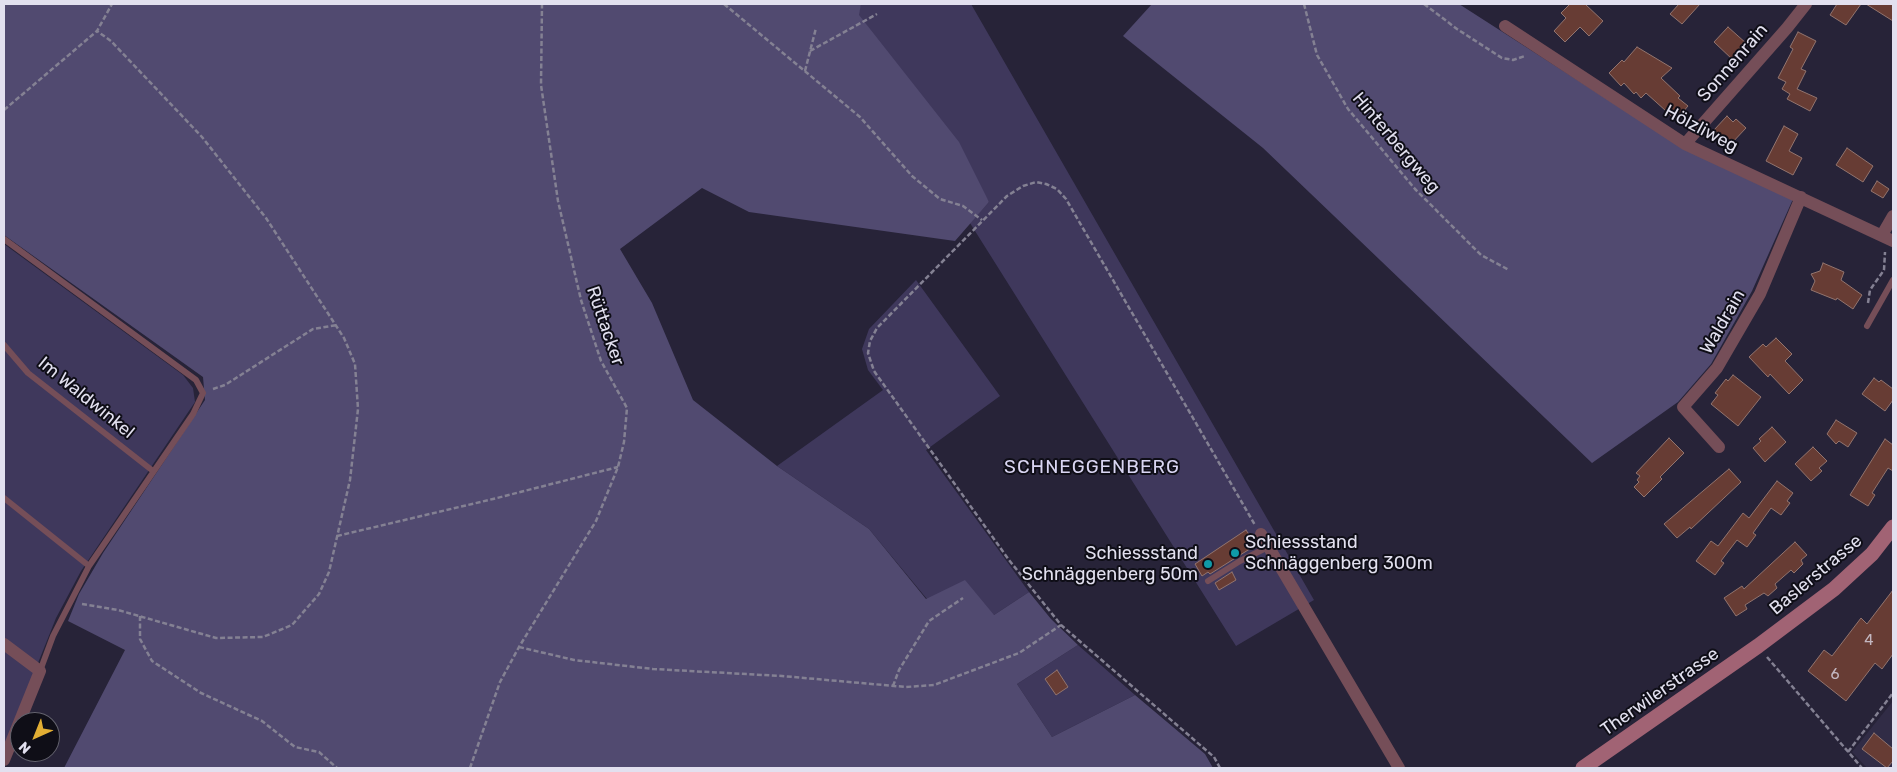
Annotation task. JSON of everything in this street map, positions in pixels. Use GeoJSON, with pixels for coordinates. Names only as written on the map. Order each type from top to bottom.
{"type":"FeatureCollection","features":[{"type":"Feature","properties":{"kind":"main road","name":"Baslerstrasse"},"geometry":{"type":"LineString","coordinates":[[1758,646],[1834,589],[1891,536]]}},
{"type":"Feature","properties":{"kind":"main road","name":"Therwilerstrasse"},"geometry":{"type":"LineString","coordinates":[[1583,768],[1758,646]]}},
{"type":"Feature","properties":{"kind":"street","name":"Sonnenrain"},"geometry":{"type":"LineString","coordinates":[[1685,144],[1788,28],[1806,4]]}},
{"type":"Feature","properties":{"kind":"street","name":"Hölzliweg"},"geometry":{"type":"LineString","coordinates":[[1505,26],[1685,144],[1884,237]]}},
{"type":"Feature","properties":{"kind":"street","name":"Waldrain"},"geometry":{"type":"LineString","coordinates":[[1719,447],[1683,407],[1717,368],[1760,294],[1801,197]]}},
{"type":"Feature","properties":{"kind":"street"},"geometry":{"type":"LineString","coordinates":[[1884,237],[1893,216]]}},
{"type":"Feature","properties":{"kind":"street"},"geometry":{"type":"LineString","coordinates":[[1261,534],[1399,768]]}},
{"type":"Feature","properties":{"kind":"street"},"geometry":{"type":"LineString","coordinates":[[4,644],[40,671],[4,760]]}},
{"type":"Feature","properties":{"kind":"lane"},"geometry":{"type":"LineString","coordinates":[[4,239],[196,380],[203,393],[192,414],[89,566],[53,636],[40,671]]}},
{"type":"Feature","properties":{"kind":"lane"},"geometry":{"type":"LineString","coordinates":[[1867,326],[1893,280]]}},
{"type":"Feature","properties":{"kind":"lane","name":"Im Waldwinkel"},"geometry":{"type":"LineString","coordinates":[[4,345],[28,373],[154,471]]}},
{"type":"Feature","properties":{"kind":"lane"},"geometry":{"type":"LineString","coordinates":[[4,498],[89,566]]}},
{"type":"Feature","properties":{"kind":"lane"},"geometry":{"type":"LineString","coordinates":[[1208,581],[1240,561],[1268,547]]}},
{"type":"Feature","properties":{"kind":"path"},"geometry":{"type":"LineString","coordinates":[[4,110],[97,31],[112,4]]}},
{"type":"Feature","properties":{"kind":"path","name":"Rüttacker"},"geometry":{"type":"LineString","coordinates":[[470,768],[500,682],[596,520],[618,467],[624,442],[627,408],[601,362],[581,300],[558,201],[541,86],[542,4]]}},
{"type":"Feature","properties":{"kind":"path"},"geometry":{"type":"LineString","coordinates":[[724,4],[860,117],[912,176],[940,198],[963,206],[982,220]]}},
{"type":"Feature","properties":{"kind":"path","name":"Hinterbergweg"},"geometry":{"type":"LineString","coordinates":[[1304,4],[1318,55],[1348,109],[1415,189],[1481,255],[1509,270]]}},
{"type":"Feature","properties":{"kind":"path"},"geometry":{"type":"LineString","coordinates":[[1424,4],[1456,29],[1502,58],[1513,60],[1543,51]]}},
{"type":"Feature","properties":{"kind":"path"},"geometry":{"type":"LineString","coordinates":[[810,51],[877,14]]}},
{"type":"Feature","properties":{"kind":"path"},"geometry":{"type":"LineString","coordinates":[[805,71],[816,28]]}},
{"type":"Feature","properties":{"kind":"path"},"geometry":{"type":"LineString","coordinates":[[70,602],[118,610],[216,638],[264,637],[292,625],[319,594],[329,572],[350,480],[358,409],[355,364],[337,325],[266,218],[202,137],[111,41],[97,31]]}},
{"type":"Feature","properties":{"kind":"path"},"geometry":{"type":"LineString","coordinates":[[1220,768],[1214,758],[1061,625],[1010,560],[874,371],[868,354],[870,341],[877,328],[1007,196],[1023,186],[1036,182],[1057,189],[1066,199],[1261,534]]}},
{"type":"Feature","properties":{"kind":"path"},"geometry":{"type":"LineString","coordinates":[[1876,310],[1868,305],[1868,295],[1884,270],[1885,249],[1876,240],[1884,237]]}},
{"type":"Feature","properties":{"kind":"path"},"geometry":{"type":"LineString","coordinates":[[203,393],[225,385],[313,329],[337,325]]}},
{"type":"Feature","properties":{"kind":"path"},"geometry":{"type":"LineString","coordinates":[[337,536],[618,467]]}},
{"type":"Feature","properties":{"kind":"path"},"geometry":{"type":"LineString","coordinates":[[893,686],[899,670],[929,621],[963,598]]}},
{"type":"Feature","properties":{"kind":"path"},"geometry":{"type":"LineString","coordinates":[[140,616],[140,639],[152,661],[201,693],[262,721],[295,747],[319,752],[337,768]]}},
{"type":"Feature","properties":{"kind":"path"},"geometry":{"type":"LineString","coordinates":[[519,647],[574,660],[653,669],[782,676],[906,687],[934,685],[1019,653],[1061,625]]}},
{"type":"Feature","properties":{"kind":"path"},"geometry":{"type":"LineString","coordinates":[[1758,646],[1862,768]]}},
{"type":"Feature","properties":{"kind":"path"},"geometry":{"type":"LineString","coordinates":[[1848,752],[1893,693]]}},
{"type":"Feature","properties":{"kind":"shaded area"},"geometry":{"type":"Polygon","coordinates":[[[4,4],[861,4],[859,15],[959,142],[989,202],[955,241],[749,212],[702,188],[620,249],[652,303],[693,400],[777,466],[869,529],[926,599],[965,580],[994,615],[1029,592],[1051,619],[1078,645],[1017,684],[1052,737],[1135,695],[1205,754],[1213,768],[64,768],[125,650],[68,621],[79,594],[103,553],[205,400],[203,377],[4,235],[4,4]]]}},
{"type":"Feature","properties":{"kind":"shaded area"},"geometry":{"type":"Polygon","coordinates":[[[861,4],[971,4],[1314,600],[1236,646],[970,223],[989,202],[858,15],[861,4]]]}},
{"type":"Feature","properties":{"kind":"shaded area"},"geometry":{"type":"Polygon","coordinates":[[[1152,4],[1459,4],[1680,146],[1793,199],[1752,291],[1711,364],[1678,402],[1592,463],[1263,148],[1123,36],[1152,4]]]}},
{"type":"Feature","properties":{"kind":"shaded area"},"geometry":{"type":"Polygon","coordinates":[[[4,244],[183,375],[193,388],[195,402],[81,571],[56,618],[18,712],[10,712],[10,733],[4,748],[4,244]]]}},
{"type":"Feature","properties":{"kind":"shaded area"},"geometry":{"type":"Polygon","coordinates":[[[916,280],[1000,396],[926,450],[1029,592],[994,615],[927,599],[869,529],[777,466],[883,390],[868,370],[862,349],[869,329],[916,280]]]}},
{"type":"Feature","properties":{"kind":"shaded area"},"geometry":{"type":"Polygon","coordinates":[[[1078,645],[1135,695],[1052,737],[1017,684],[1078,645]]]}},
{"type":"Feature","properties":{"kind":"shaded area"},"geometry":{"type":"Polygon","coordinates":[[[1893,701],[1893,768],[1867,768],[1852,752],[1893,701]]]}},
{"type":"Feature","properties":{"kind":"building"},"geometry":{"type":"Polygon","coordinates":[[[1570,4],[1585,4],[1603,21],[1589,36],[1580,27],[1565,42],[1554,31],[1566,18],[1561,13],[1570,4]]]}},
{"type":"Feature","properties":{"kind":"building"},"geometry":{"type":"Polygon","coordinates":[[[1679,4],[1700,4],[1682,24],[1670,14],[1679,4]]]}},
{"type":"Feature","properties":{"kind":"building"},"geometry":{"type":"Polygon","coordinates":[[[1837,4],[1861,4],[1846,25],[1830,15],[1837,4]]]}},
{"type":"Feature","properties":{"kind":"building"},"geometry":{"type":"Polygon","coordinates":[[[1866,4],[1893,4],[1893,21],[1866,4]]]}},
{"type":"Feature","properties":{"kind":"building"},"geometry":{"type":"Polygon","coordinates":[[[1728,27],[1747,44],[1733,60],[1714,42],[1728,27]]]}},
{"type":"Feature","properties":{"kind":"building"},"geometry":{"type":"Polygon","coordinates":[[[1798,32],[1816,41],[1801,69],[1806,71],[1797,89],[1817,98],[1810,111],[1787,99],[1790,94],[1782,89],[1786,82],[1778,78],[1793,49],[1790,47],[1798,32]]]}},
{"type":"Feature","properties":{"kind":"building"},"geometry":{"type":"Polygon","coordinates":[[[1637,47],[1672,68],[1661,78],[1680,96],[1678,98],[1688,106],[1676,120],[1646,93],[1641,98],[1636,92],[1634,94],[1624,83],[1621,86],[1609,73],[1622,60],[1624,62],[1637,47]]]}},
{"type":"Feature","properties":{"kind":"building"},"geometry":{"type":"Polygon","coordinates":[[[1727,116],[1733,122],[1736,119],[1746,128],[1730,145],[1714,130],[1727,116]]]}},
{"type":"Feature","properties":{"kind":"building"},"geometry":{"type":"Polygon","coordinates":[[[1784,126],[1798,134],[1789,151],[1802,158],[1793,175],[1766,161],[1784,126]]]}},
{"type":"Feature","properties":{"kind":"building"},"geometry":{"type":"Polygon","coordinates":[[[1847,148],[1873,166],[1863,182],[1836,165],[1847,148]]]}},
{"type":"Feature","properties":{"kind":"building"},"geometry":{"type":"Polygon","coordinates":[[[1877,181],[1889,189],[1883,198],[1871,191],[1877,181]]]}},
{"type":"Feature","properties":{"kind":"building"},"geometry":{"type":"Polygon","coordinates":[[[1823,263],[1844,272],[1841,280],[1862,295],[1853,309],[1837,298],[1836,300],[1811,290],[1815,281],[1811,274],[1820,271],[1823,263]]]}},
{"type":"Feature","properties":{"kind":"building"},"geometry":{"type":"Polygon","coordinates":[[[1776,338],[1792,354],[1785,361],[1803,380],[1789,394],[1770,374],[1768,377],[1749,357],[1763,344],[1766,347],[1776,338]]]}},
{"type":"Feature","properties":{"kind":"building"},"geometry":{"type":"Polygon","coordinates":[[[1733,375],[1761,397],[1738,426],[1711,404],[1718,395],[1715,393],[1726,379],[1728,381],[1733,375]]]}},
{"type":"Feature","properties":{"kind":"building"},"geometry":{"type":"Polygon","coordinates":[[[1874,378],[1879,382],[1881,380],[1893,389],[1893,400],[1885,411],[1862,394],[1874,378]]]}},
{"type":"Feature","properties":{"kind":"building"},"geometry":{"type":"Polygon","coordinates":[[[1836,420],[1857,433],[1848,447],[1839,441],[1836,444],[1827,434],[1836,420]]]}},
{"type":"Feature","properties":{"kind":"building"},"geometry":{"type":"Polygon","coordinates":[[[1772,427],[1786,442],[1765,462],[1753,448],[1761,441],[1759,439],[1772,427]]]}},
{"type":"Feature","properties":{"kind":"building"},"geometry":{"type":"Polygon","coordinates":[[[1669,438],[1684,453],[1660,477],[1662,479],[1644,497],[1634,487],[1639,482],[1637,480],[1640,476],[1636,473],[1669,438]]]}},
{"type":"Feature","properties":{"kind":"building"},"geometry":{"type":"Polygon","coordinates":[[[1885,439],[1893,445],[1893,471],[1888,468],[1872,493],[1875,495],[1868,506],[1850,495],[1885,439]]]}},
{"type":"Feature","properties":{"kind":"building"},"geometry":{"type":"Polygon","coordinates":[[[1813,447],[1827,461],[1819,468],[1822,471],[1811,481],[1795,464],[1813,447]]]}},
{"type":"Feature","properties":{"kind":"building"},"geometry":{"type":"Polygon","coordinates":[[[1729,469],[1741,482],[1691,529],[1690,527],[1677,538],[1664,524],[1729,469]]]}},
{"type":"Feature","properties":{"kind":"building"},"geometry":{"type":"Polygon","coordinates":[[[1777,481],[1793,493],[1787,501],[1790,503],[1781,515],[1771,508],[1753,533],[1756,535],[1747,547],[1737,540],[1721,561],[1724,563],[1715,575],[1696,561],[1711,541],[1718,546],[1743,513],[1749,518],[1777,481]]]}},
{"type":"Feature","properties":{"kind":"building"},"geometry":{"type":"Polygon","coordinates":[[[1246,530],[1256,545],[1210,574],[1208,572],[1202,576],[1195,564],[1246,530]]]}},
{"type":"Feature","properties":{"kind":"building"},"geometry":{"type":"Polygon","coordinates":[[[1795,542],[1807,555],[1801,560],[1803,564],[1794,573],[1791,570],[1775,584],[1777,588],[1768,596],[1764,593],[1745,605],[1747,609],[1736,616],[1724,598],[1742,586],[1744,589],[1795,542]]]}},
{"type":"Feature","properties":{"kind":"building"},"geometry":{"type":"Polygon","coordinates":[[[1232,572],[1236,580],[1219,590],[1215,583],[1232,572]]]}},
{"type":"Feature","properties":{"kind":"building"},"geometry":{"type":"Polygon","coordinates":[[[1893,590],[1893,654],[1882,669],[1875,663],[1846,701],[1808,671],[1824,650],[1832,656],[1861,618],[1867,624],[1893,590]]]}},
{"type":"Feature","properties":{"kind":"building"},"geometry":{"type":"Polygon","coordinates":[[[1057,670],[1068,687],[1056,695],[1045,679],[1057,670]]]}},
{"type":"Feature","properties":{"kind":"building"},"geometry":{"type":"Polygon","coordinates":[[[1874,733],[1893,749],[1893,761],[1887,768],[1862,749],[1874,733]]]}},
{"type":"Feature","properties":{"kind":"place","name":"Schiessstand Schnäggenberg 300m"},"geometry":{"type":"Point","coordinates":[1235,553]}},
{"type":"Feature","properties":{"kind":"place","name":"Schiessstand Schnäggenberg 50m"},"geometry":{"type":"Point","coordinates":[1208,564]}},
{"type":"Feature","properties":{"kind":"district","name":"SCHNEGGENBERG"},"geometry":{"type":"Point","coordinates":[1092,468]}}]}
